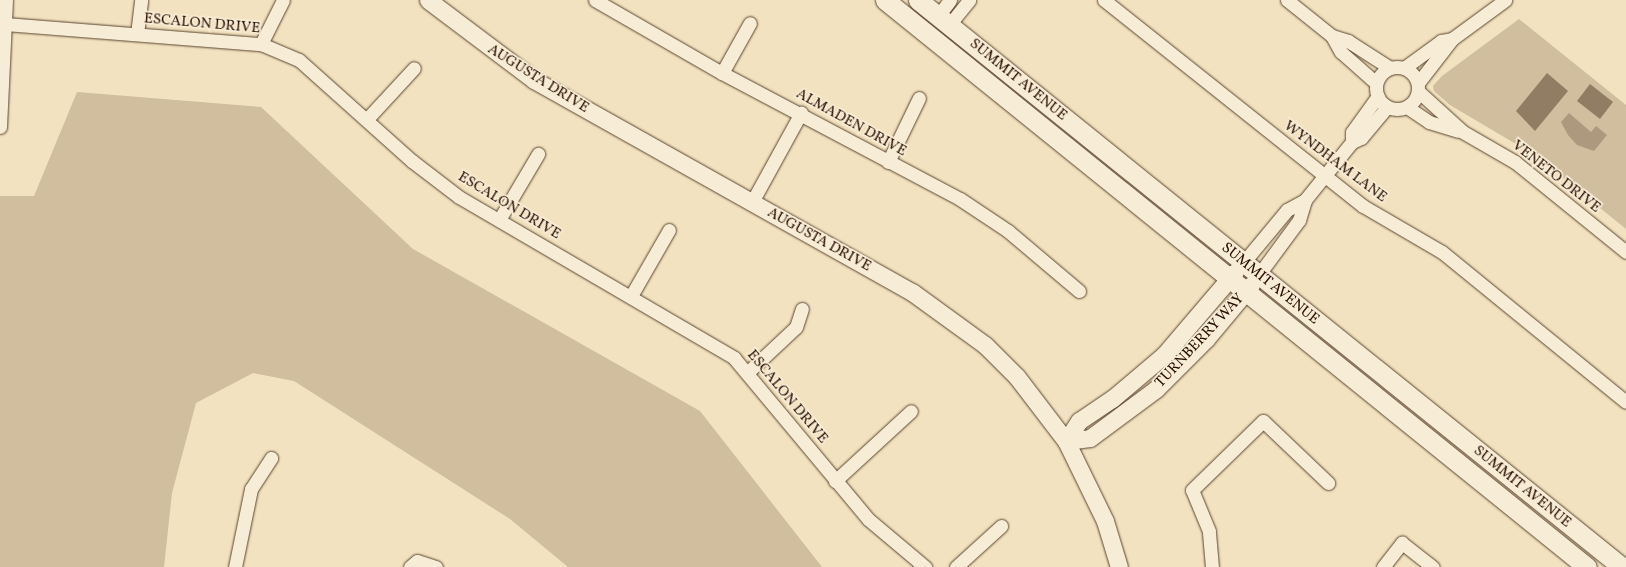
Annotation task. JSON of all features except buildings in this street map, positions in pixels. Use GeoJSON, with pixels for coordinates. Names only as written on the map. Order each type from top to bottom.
{"type":"FeatureCollection","features":[{"type":"Feature","properties":{"kind":"main road","name":"SUMMIT AVENUE"},"geometry":{"type":"LineString","coordinates":[[885,0],[1236,271],[1587,567]]}},
{"type":"Feature","properties":{"kind":"main road","name":"SUMMIT AVENUE"},"geometry":{"type":"LineString","coordinates":[[918,0],[944,20],[1236,271]]}},
{"type":"Feature","properties":{"kind":"main road","name":"SUMMIT AVENUE"},"geometry":{"type":"LineString","coordinates":[[1252,284],[1622,567]]}},
{"type":"Feature","properties":{"kind":"street"},"geometry":{"type":"LineString","coordinates":[[1,128],[6,0]]}},
{"type":"Feature","properties":{"kind":"street"},"geometry":{"type":"LineString","coordinates":[[137,34],[140,0]]}},
{"type":"Feature","properties":{"kind":"street"},"geometry":{"type":"LineString","coordinates":[[261,44],[283,0]]}},
{"type":"Feature","properties":{"kind":"street","name":"AUGUSTA DRIVE"},"geometry":{"type":"LineString","coordinates":[[428,0],[534,80],[752,202],[950,317],[1017,378],[1066,441],[1105,521],[1119,567]]}},
{"type":"Feature","properties":{"kind":"street","name":"ALMADEN DRIVE"},"geometry":{"type":"LineString","coordinates":[[595,0],[722,73],[801,113],[888,162],[960,199],[1008,231],[1079,291]]}},
{"type":"Feature","properties":{"kind":"street"},"geometry":{"type":"LineString","coordinates":[[944,20],[950,0]]}},
{"type":"Feature","properties":{"kind":"street"},"geometry":{"type":"LineString","coordinates":[[944,20],[969,0]]}},
{"type":"Feature","properties":{"kind":"street","name":"WYNDHAM LANE"},"geometry":{"type":"LineString","coordinates":[[1104,0],[1363,206],[1442,252],[1626,402]]}},
{"type":"Feature","properties":{"kind":"street"},"geometry":{"type":"LineString","coordinates":[[1287,0],[1332,36],[1348,41],[1390,68],[1404,68],[1441,41],[1452,39]]}},
{"type":"Feature","properties":{"kind":"street"},"geometry":{"type":"LineString","coordinates":[[1387,107],[1407,107],[1418,87],[1452,39],[1505,0]]}},
{"type":"Feature","properties":{"kind":"street"},"geometry":{"type":"LineString","coordinates":[[722,73],[750,23]]}},
{"type":"Feature","properties":{"kind":"street","name":"ESCALON DRIVE"},"geometry":{"type":"LineString","coordinates":[[6,24],[261,44],[311,68],[438,181],[499,220],[711,342],[748,371],[835,481],[878,531],[925,567]]}},
{"type":"Feature","properties":{"kind":"street"},"geometry":{"type":"LineString","coordinates":[[1332,36],[1341,52],[1376,83],[1378,96],[1387,107]]}},
{"type":"Feature","properties":{"kind":"street"},"geometry":{"type":"LineString","coordinates":[[367,119],[414,68]]}},
{"type":"Feature","properties":{"kind":"street"},"geometry":{"type":"LineString","coordinates":[[1376,83],[1390,68]]}},
{"type":"Feature","properties":{"kind":"street"},"geometry":{"type":"LineString","coordinates":[[1404,68],[1418,87]]}},
{"type":"Feature","properties":{"kind":"street","name":"VENETO DRIVE"},"geometry":{"type":"LineString","coordinates":[[1418,87],[1463,132]]}},
{"type":"Feature","properties":{"kind":"street"},"geometry":{"type":"LineString","coordinates":[[1352,142],[1352,132],[1378,96]]}},
{"type":"Feature","properties":{"kind":"street"},"geometry":{"type":"LineString","coordinates":[[888,162],[919,98]]}},
{"type":"Feature","properties":{"kind":"street"},"geometry":{"type":"LineString","coordinates":[[1236,271],[1287,210],[1305,200],[1352,142],[1361,138],[1387,107]]}},
{"type":"Feature","properties":{"kind":"street","name":"VENETO DRIVE"},"geometry":{"type":"LineString","coordinates":[[1407,107],[1429,122],[1463,132],[1515,162],[1626,252]]}},
{"type":"Feature","properties":{"kind":"street"},"geometry":{"type":"LineString","coordinates":[[752,202],[801,113]]}},
{"type":"Feature","properties":{"kind":"street"},"geometry":{"type":"LineString","coordinates":[[499,220],[538,154]]}},
{"type":"Feature","properties":{"kind":"street"},"geometry":{"type":"LineString","coordinates":[[1252,284],[1299,220],[1305,200]]}},
{"type":"Feature","properties":{"kind":"street"},"geometry":{"type":"LineString","coordinates":[[631,296],[669,230]]}},
{"type":"Feature","properties":{"kind":"street","name":"TURNBERRY WAY"},"geometry":{"type":"LineString","coordinates":[[1066,441],[1079,421],[1112,399],[1164,355],[1236,271]]}},
{"type":"Feature","properties":{"kind":"street","name":"TURNBERRY WAY"},"geometry":{"type":"LineString","coordinates":[[1066,441],[1090,438],[1144,399],[1178,369],[1252,284]]}},
{"type":"Feature","properties":{"kind":"street"},"geometry":{"type":"LineString","coordinates":[[748,371],[796,327],[802,309]]}},
{"type":"Feature","properties":{"kind":"street"},"geometry":{"type":"LineString","coordinates":[[835,481],[911,411]]}},
{"type":"Feature","properties":{"kind":"street"},"geometry":{"type":"LineString","coordinates":[[1212,567],[1209,530],[1192,490],[1263,421],[1328,483]]}},
{"type":"Feature","properties":{"kind":"street"},"geometry":{"type":"LineString","coordinates":[[235,567],[251,489],[271,458]]}},
{"type":"Feature","properties":{"kind":"street"},"geometry":{"type":"LineString","coordinates":[[956,567],[1001,526]]}},
{"type":"Feature","properties":{"kind":"street"},"geometry":{"type":"LineString","coordinates":[[1383,567],[1402,543],[1433,567]]}},
{"type":"Feature","properties":{"kind":"street"},"geometry":{"type":"LineString","coordinates":[[414,564],[436,567]]}},
{"type":"Feature","properties":{"kind":"shaded area"},"geometry":{"type":"Polygon","coordinates":[[[1519,19],[1626,105],[1626,229],[1536,156],[1450,105],[1434,91],[1433,86],[1442,76],[1519,19]]]}},
{"type":"Feature","properties":{"kind":"shaded area"},"geometry":{"type":"Polygon","coordinates":[[[77,92],[261,107],[413,249],[700,411],[822,567],[568,567],[510,519],[294,381],[253,373],[196,403],[172,493],[164,567],[0,567],[0,196],[34,196],[77,92]]]}},
{"type":"Feature","properties":{"kind":"shaded area"},"geometry":{"type":"Polygon","coordinates":[[[1569,113],[1591,132],[1596,126],[1607,135],[1594,151],[1577,145],[1568,135],[1561,122],[1569,113]]]}}]}
